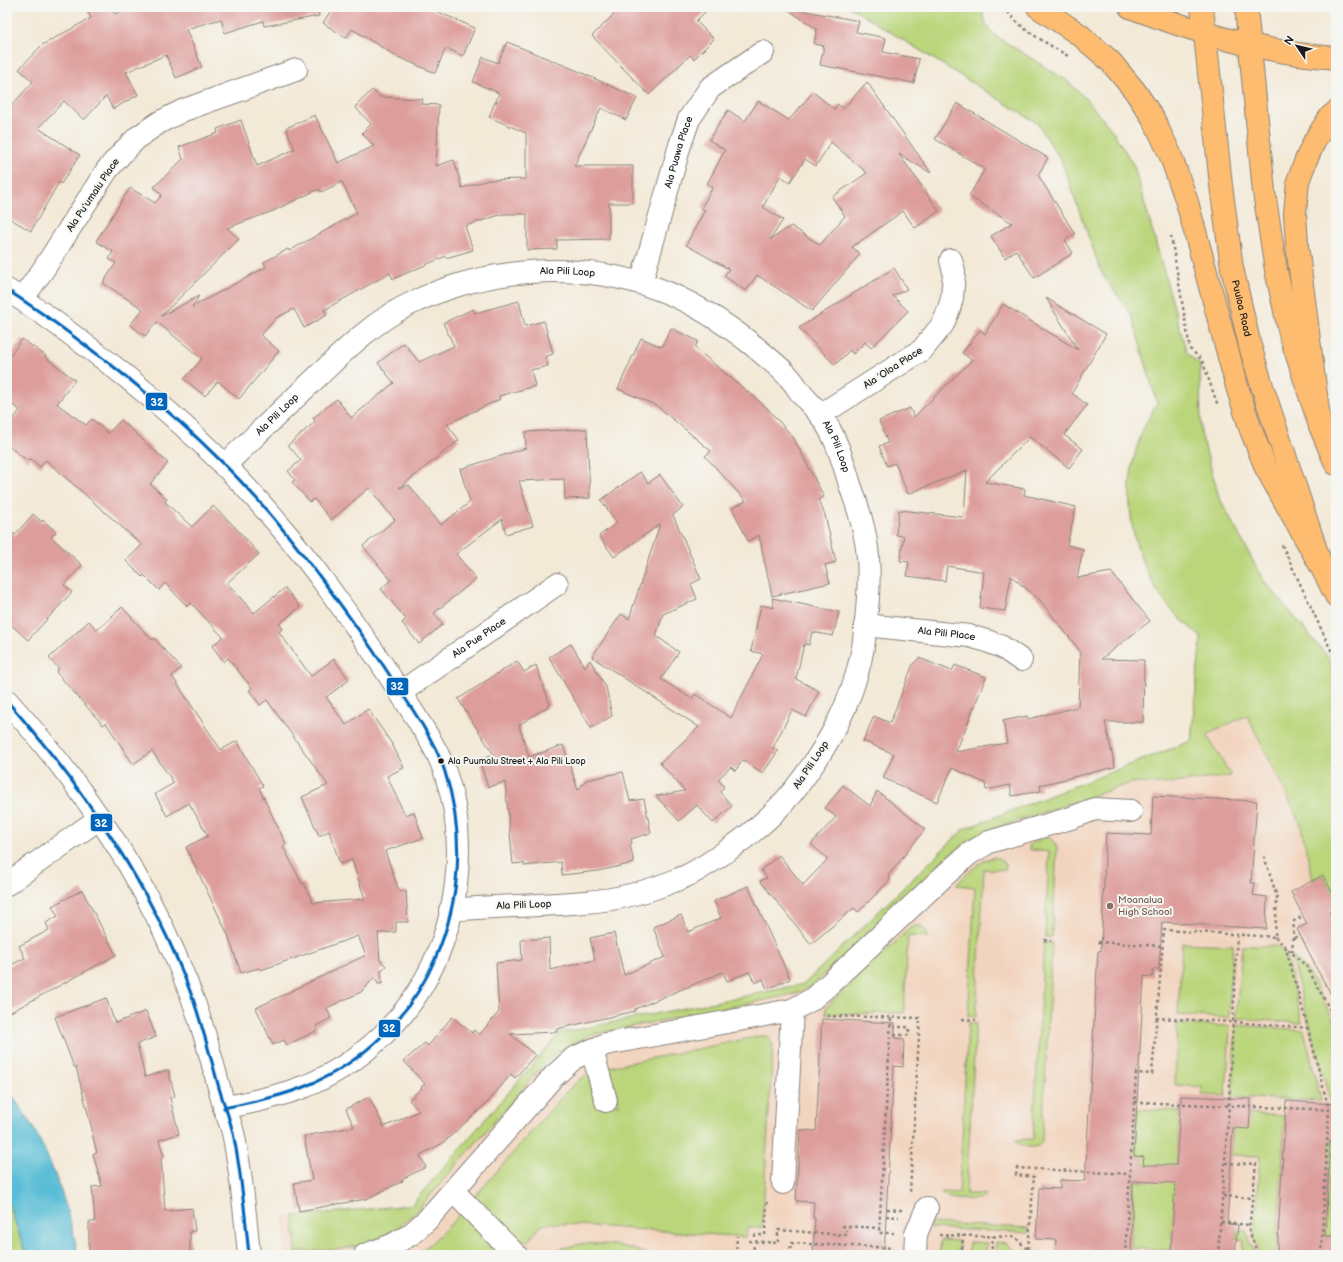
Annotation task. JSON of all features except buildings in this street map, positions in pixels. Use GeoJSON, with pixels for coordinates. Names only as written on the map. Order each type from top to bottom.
{"type":"FeatureCollection","features":[{"type":"Feature","properties":{"kind":"main road"},"geometry":{"type":"LineString","coordinates":[[1038,7],[1080,35],[1110,61],[1135,91],[1153,118],[1170,154],[1187,202],[1238,390],[1251,430],[1266,468],[1322,568]]}},
{"type":"Feature","properties":{"kind":"main road"},"geometry":{"type":"LineString","coordinates":[[1130,7],[1177,25],[1249,45],[1282,52],[1336,58]]}},
{"type":"Feature","properties":{"kind":"main road","name":"Puuloa Road"},"geometry":{"type":"LineString","coordinates":[[1202,7],[1221,185],[1232,268],[1250,346],[1262,386],[1322,568],[1336,596]]}},
{"type":"Feature","properties":{"kind":"main road"},"geometry":{"type":"LineString","coordinates":[[1246,7],[1264,192],[1276,270],[1290,334],[1320,426],[1336,464]]}},
{"type":"Feature","properties":{"kind":"main road"},"geometry":{"type":"LineString","coordinates":[[1320,426],[1297,245],[1295,213],[1298,181],[1306,160],[1315,140],[1330,117],[1336,112]]}},
{"type":"Feature","properties":{"kind":"street","name":"Ala Puawa Place"},"geometry":{"type":"LineString","coordinates":[[641,283],[646,260],[689,119],[710,88],[763,52]]}},
{"type":"Feature","properties":{"kind":"street","name":"Ala Puʻumalu Place"},"geometry":{"type":"LineString","coordinates":[[14,295],[43,270],[107,170],[138,137],[160,122],[184,110],[296,70]]}},
{"type":"Feature","properties":{"kind":"street","name":"Ala ʻOloa Place"},"geometry":{"type":"LineString","coordinates":[[820,415],[922,350],[943,324],[949,309],[952,298],[954,272],[951,260]]}},
{"type":"Feature","properties":{"kind":"street","name":"Ala Pili Loop"},"geometry":{"type":"LineString","coordinates":[[224,466],[354,342],[380,322],[407,304],[437,292],[502,274],[563,272],[595,274],[641,283],[661,290],[708,313],[742,337],[788,375],[804,397],[820,415],[832,434],[861,518],[867,547],[869,592],[863,648],[849,697],[821,753],[784,804],[758,828],[735,846],[709,863],[684,878],[654,888],[623,897],[587,902],[488,906],[450,910]]}},
{"type":"Feature","properties":{"kind":"street"},"geometry":{"type":"LineString","coordinates":[[14,295],[131,380],[224,466],[277,523],[328,587],[401,692],[432,744],[445,772],[452,797],[459,851],[456,887],[445,937],[425,983],[393,1025],[354,1059],[329,1075],[306,1086],[265,1099],[224,1108]]}},
{"type":"Feature","properties":{"kind":"street","name":"Ala Pue Place"},"geometry":{"type":"LineString","coordinates":[[401,692],[557,584]]}},
{"type":"Feature","properties":{"kind":"street","name":"Ala Pili Place"},"geometry":{"type":"LineString","coordinates":[[865,625],[969,636],[1002,647],[1021,660]]}},
{"type":"Feature","properties":{"kind":"street"},"geometry":{"type":"LineString","coordinates":[[7,701],[38,735],[61,764],[100,818],[122,852],[143,889],[187,984],[217,1077],[224,1108],[232,1130],[241,1180],[249,1255]]}},
{"type":"Feature","properties":{"kind":"street"},"geometry":{"type":"LineString","coordinates":[[366,1255],[392,1245],[410,1235],[427,1220],[553,1076],[574,1058],[606,1044],[792,1010],[811,1000],[945,875],[969,854],[989,842],[1071,818],[1095,809],[1131,811]]}},
{"type":"Feature","properties":{"kind":"street"},"geometry":{"type":"LineString","coordinates":[[7,884],[100,818]]}},
{"type":"Feature","properties":{"kind":"street"},"geometry":{"type":"LineString","coordinates":[[783,1183],[792,1010]]}},
{"type":"Feature","properties":{"kind":"street"},"geometry":{"type":"LineString","coordinates":[[592,1050],[606,1101]]}},
{"type":"Feature","properties":{"kind":"street"},"geometry":{"type":"LineString","coordinates":[[452,1191],[516,1255]]}},
{"type":"Feature","properties":{"kind":"street"},"geometry":{"type":"LineString","coordinates":[[910,1246],[919,1202]]}},
{"type":"Feature","properties":{"kind":"path"},"geometry":{"type":"LineString","coordinates":[[1004,7],[1018,24],[1070,57]]}},
{"type":"Feature","properties":{"kind":"path"},"geometry":{"type":"LineString","coordinates":[[1171,236],[1190,349]]}},
{"type":"Feature","properties":{"kind":"path"},"geometry":{"type":"LineString","coordinates":[[1264,856],[1277,897],[1275,937]]}},
{"type":"Feature","properties":{"kind":"path"},"geometry":{"type":"LineString","coordinates":[[1292,953],[1294,921],[1303,916]]}},
{"type":"Feature","properties":{"kind":"path"},"geometry":{"type":"LineString","coordinates":[[1125,1254],[1136,1073],[1152,1074],[1164,930],[1275,937],[1307,967],[1336,1021]]}},
{"type":"Feature","properties":{"kind":"path"},"geometry":{"type":"LineString","coordinates":[[1218,1255],[1230,1106],[1237,934]]}},
{"type":"Feature","properties":{"kind":"path"},"geometry":{"type":"LineString","coordinates":[[1293,938],[1300,935]]}},
{"type":"Feature","properties":{"kind":"path"},"geometry":{"type":"LineString","coordinates":[[1044,940],[1051,941]]}},
{"type":"Feature","properties":{"kind":"path"},"geometry":{"type":"LineString","coordinates":[[1098,942],[1162,946]]}},
{"type":"Feature","properties":{"kind":"path"},"geometry":{"type":"LineString","coordinates":[[1286,946],[1328,1110],[1322,1255]]}},
{"type":"Feature","properties":{"kind":"path"},"geometry":{"type":"LineString","coordinates":[[826,1016],[920,1018],[919,1202]]}},
{"type":"Feature","properties":{"kind":"path"},"geometry":{"type":"LineString","coordinates":[[891,1018],[879,1232],[910,1246]]}},
{"type":"Feature","properties":{"kind":"path"},"geometry":{"type":"LineString","coordinates":[[1156,1018],[1308,1028]]}},
{"type":"Feature","properties":{"kind":"path"},"geometry":{"type":"LineString","coordinates":[[962,1019],[976,1020]]}},
{"type":"Feature","properties":{"kind":"path"},"geometry":{"type":"LineString","coordinates":[[894,1027],[909,1027],[909,1036],[894,1035]]}},
{"type":"Feature","properties":{"kind":"path"},"geometry":{"type":"LineString","coordinates":[[1135,1102],[1336,1110]]}},
{"type":"Feature","properties":{"kind":"path"},"geometry":{"type":"LineString","coordinates":[[1225,1163],[1256,1164],[1249,1230],[1258,1255]]}},
{"type":"Feature","properties":{"kind":"path"},"geometry":{"type":"LineString","coordinates":[[1028,1250],[1034,1177],[1016,1175],[1017,1168],[1130,1174]]}},
{"type":"Feature","properties":{"kind":"path"},"geometry":{"type":"LineString","coordinates":[[1223,1196],[1252,1198]]}},
{"type":"Feature","properties":{"kind":"path"},"geometry":{"type":"LineString","coordinates":[[755,1238],[755,1235],[765,1236],[768,1199]]}},
{"type":"Feature","properties":{"kind":"path"},"geometry":{"type":"LineString","coordinates":[[886,1216],[900,1217],[900,1210],[887,1209]]}},
{"type":"Feature","properties":{"kind":"path"},"geometry":{"type":"LineString","coordinates":[[1221,1222],[1249,1224]]}},
{"type":"Feature","properties":{"kind":"path"},"geometry":{"type":"LineString","coordinates":[[842,1226],[880,1228]]}},
{"type":"Feature","properties":{"kind":"path"},"geometry":{"type":"LineString","coordinates":[[749,1241],[778,1243],[778,1230],[846,1235],[846,1230]]}},
{"type":"Feature","properties":{"kind":"path"},"geometry":{"type":"LineString","coordinates":[[790,1255],[791,1243],[910,1246],[963,1235],[1015,1237],[1033,1255]]}},
{"type":"Feature","properties":{"kind":"path"},"geometry":{"type":"LineString","coordinates":[[962,1255],[963,1235]]}},
{"type":"Feature","properties":{"kind":"path"},"geometry":{"type":"LineString","coordinates":[[736,1255],[737,1236]]}},
{"type":"Feature","properties":{"kind":"path"},"geometry":{"type":"LineString","coordinates":[[991,1255],[993,1236]]}},
{"type":"Feature","properties":{"kind":"path"},"geometry":{"type":"LineString","coordinates":[[753,1255],[754,1244]]}},
{"type":"Feature","properties":{"kind":"path"},"geometry":{"type":"LineString","coordinates":[[1121,1255],[1160,1255]]}},
{"type":"Feature","properties":{"kind":"shaded area","name":"Moanalua High School"},"geometry":{"type":"Polygon","coordinates":[[[1200,645],[1327,656],[1336,674],[1336,1255],[284,1255],[284,1217],[411,1205],[560,1033],[804,984],[964,829],[1190,741],[1200,645]]]}},
{"type":"Feature","properties":{"kind":"green space"},"geometry":{"type":"Polygon","coordinates":[[[850,7],[981,7],[986,25],[997,37],[1066,80],[1086,99],[1112,130],[1134,166],[1187,353],[1200,365],[1201,433],[1219,497],[1262,578],[1327,656],[1336,674],[1336,899],[1323,875],[1313,880],[1300,822],[1247,715],[1207,735],[1231,776],[1164,784],[1131,783],[990,830],[971,839],[949,856],[812,986],[795,994],[590,1035],[557,1052],[539,1070],[415,1213],[400,1225],[384,1236],[365,1244],[335,1250],[296,1252],[294,1216],[411,1205],[560,1033],[804,984],[964,829],[1191,741],[1201,637],[1170,608],[1146,571],[1138,550],[1130,506],[1130,484],[1133,462],[1143,431],[1157,403],[1132,316],[1102,274],[1061,160],[1037,123],[850,7]]]}},
{"type":"Feature","properties":{"kind":"green space"},"geometry":{"type":"Polygon","coordinates":[[[1047,837],[1054,842],[1057,849],[1052,937],[1045,937],[1049,852],[1029,849],[1031,843],[1047,837]]]}},
{"type":"Feature","properties":{"kind":"green space"},"geometry":{"type":"Polygon","coordinates":[[[994,857],[1000,859],[1006,866],[1005,870],[984,869],[976,1017],[968,1016],[975,887],[956,885],[978,865],[994,857]]]}},
{"type":"Feature","properties":{"kind":"green space"},"geometry":{"type":"Polygon","coordinates":[[[922,926],[928,937],[908,936],[904,1013],[826,1014],[826,1007],[911,927],[922,926]]]}},
{"type":"Feature","properties":{"kind":"green space"},"geometry":{"type":"Polygon","coordinates":[[[1044,942],[1052,943],[1042,1141],[1038,1146],[1029,1147],[1021,1145],[1016,1140],[1033,1139],[1044,942]]]}},
{"type":"Feature","properties":{"kind":"green space"},"geometry":{"type":"Polygon","coordinates":[[[1182,943],[1233,945],[1229,1018],[1178,1015],[1182,943]]]}},
{"type":"Feature","properties":{"kind":"green space"},"geometry":{"type":"Polygon","coordinates":[[[1242,946],[1277,946],[1285,952],[1302,1023],[1236,1018],[1242,946]]]}},
{"type":"Feature","properties":{"kind":"green space"},"geometry":{"type":"Polygon","coordinates":[[[1290,953],[1308,972],[1336,1024],[1336,1101],[1330,1101],[1290,953]]]}},
{"type":"Feature","properties":{"kind":"green space"},"geometry":{"type":"Polygon","coordinates":[[[968,1023],[976,1023],[966,1194],[985,1194],[984,1198],[981,1199],[953,1199],[941,1192],[959,1193],[968,1023]]]}},
{"type":"Feature","properties":{"kind":"green space"},"geometry":{"type":"Polygon","coordinates":[[[1177,1024],[1230,1026],[1226,1096],[1202,1095],[1202,1087],[1175,1085],[1177,1024]]]}},
{"type":"Feature","properties":{"kind":"green space"},"geometry":{"type":"Polygon","coordinates":[[[1236,1025],[1304,1030],[1321,1101],[1232,1097],[1236,1025]]]}},
{"type":"Feature","properties":{"kind":"green space"},"geometry":{"type":"Polygon","coordinates":[[[760,1036],[768,1036],[773,1045],[762,1228],[747,1228],[746,1237],[551,1223],[542,1225],[527,1242],[517,1238],[512,1232],[508,1238],[472,1200],[566,1092],[579,1080],[590,1073],[596,1103],[619,1105],[609,1067],[760,1036]]]}},
{"type":"Feature","properties":{"kind":"green space"},"geometry":{"type":"Polygon","coordinates":[[[1137,1109],[1180,1111],[1171,1250],[1131,1248],[1134,1181],[1149,1182],[1150,1165],[1143,1165],[1143,1157],[1134,1156],[1137,1109]]]}},
{"type":"Feature","properties":{"kind":"green space"},"geometry":{"type":"Polygon","coordinates":[[[1250,1114],[1285,1116],[1277,1255],[1260,1255],[1254,1238],[1260,1156],[1231,1155],[1233,1128],[1250,1114]]]}},
{"type":"Feature","properties":{"kind":"green space"},"geometry":{"type":"Polygon","coordinates":[[[1330,1141],[1336,1142],[1336,1244],[1334,1244],[1335,1236],[1325,1236],[1330,1141]]]}},
{"type":"Feature","properties":{"kind":"green space"},"geometry":{"type":"Polygon","coordinates":[[[7,1198],[26,1255],[7,1255],[7,1198]]]}},
{"type":"Feature","properties":{"kind":"green space"},"geometry":{"type":"Polygon","coordinates":[[[464,1209],[507,1255],[415,1255],[435,1240],[464,1209]]]}},
{"type":"Feature","properties":{"kind":"green space"},"geometry":{"type":"Polygon","coordinates":[[[931,1223],[1029,1228],[1029,1233],[931,1228],[931,1223]]]}},
{"type":"Feature","properties":{"kind":"green space"},"geometry":{"type":"Polygon","coordinates":[[[1237,1230],[1246,1231],[1255,1255],[1243,1254],[1244,1240],[1237,1239],[1237,1230]]]}},
{"type":"Feature","properties":{"kind":"green space"},"geometry":{"type":"Polygon","coordinates":[[[941,1240],[959,1241],[958,1255],[939,1255],[941,1240]]]}},
{"type":"Feature","properties":{"kind":"green space"},"geometry":{"type":"Polygon","coordinates":[[[969,1242],[987,1243],[986,1255],[968,1255],[969,1242]]]}},
{"type":"Feature","properties":{"kind":"green space"},"geometry":{"type":"Polygon","coordinates":[[[996,1242],[1007,1243],[1018,1255],[995,1255],[996,1242]]]}},
{"type":"Feature","properties":{"kind":"green space"},"geometry":{"type":"Polygon","coordinates":[[[580,1244],[615,1245],[649,1255],[542,1255],[580,1244]]]}},
{"type":"Feature","properties":{"kind":"water"},"geometry":{"type":"Polygon","coordinates":[[[7,1085],[36,1133],[50,1162],[71,1224],[78,1255],[26,1255],[7,1198],[7,1085]]]}},
{"type":"Feature","properties":{"kind":"transit line","name":"32"},"geometry":{"type":"LineString","coordinates":[[7,290],[66,331],[131,380],[197,437],[238,478],[291,539],[338,601],[409,703],[426,731],[445,772],[456,819],[457,867],[455,890],[444,937],[425,980],[413,1000],[399,1018],[366,1051],[327,1076],[286,1093],[224,1108]]}},
{"type":"Feature","properties":{"kind":"transit line","name":"32"},"geometry":{"type":"LineString","coordinates":[[7,701],[63,769],[114,841],[158,918],[176,958],[197,1010],[233,1132],[241,1182],[249,1255]]}},
{"type":"Feature","properties":{"kind":"place","name":"Ala Puumalu Street + Ala Pili Loop"},"geometry":{"type":"Point","coordinates":[441,761]}},
{"type":"Feature","properties":{"kind":"place","name":"Moanalua High School"},"geometry":{"type":"Point","coordinates":[1110,906]}}]}
